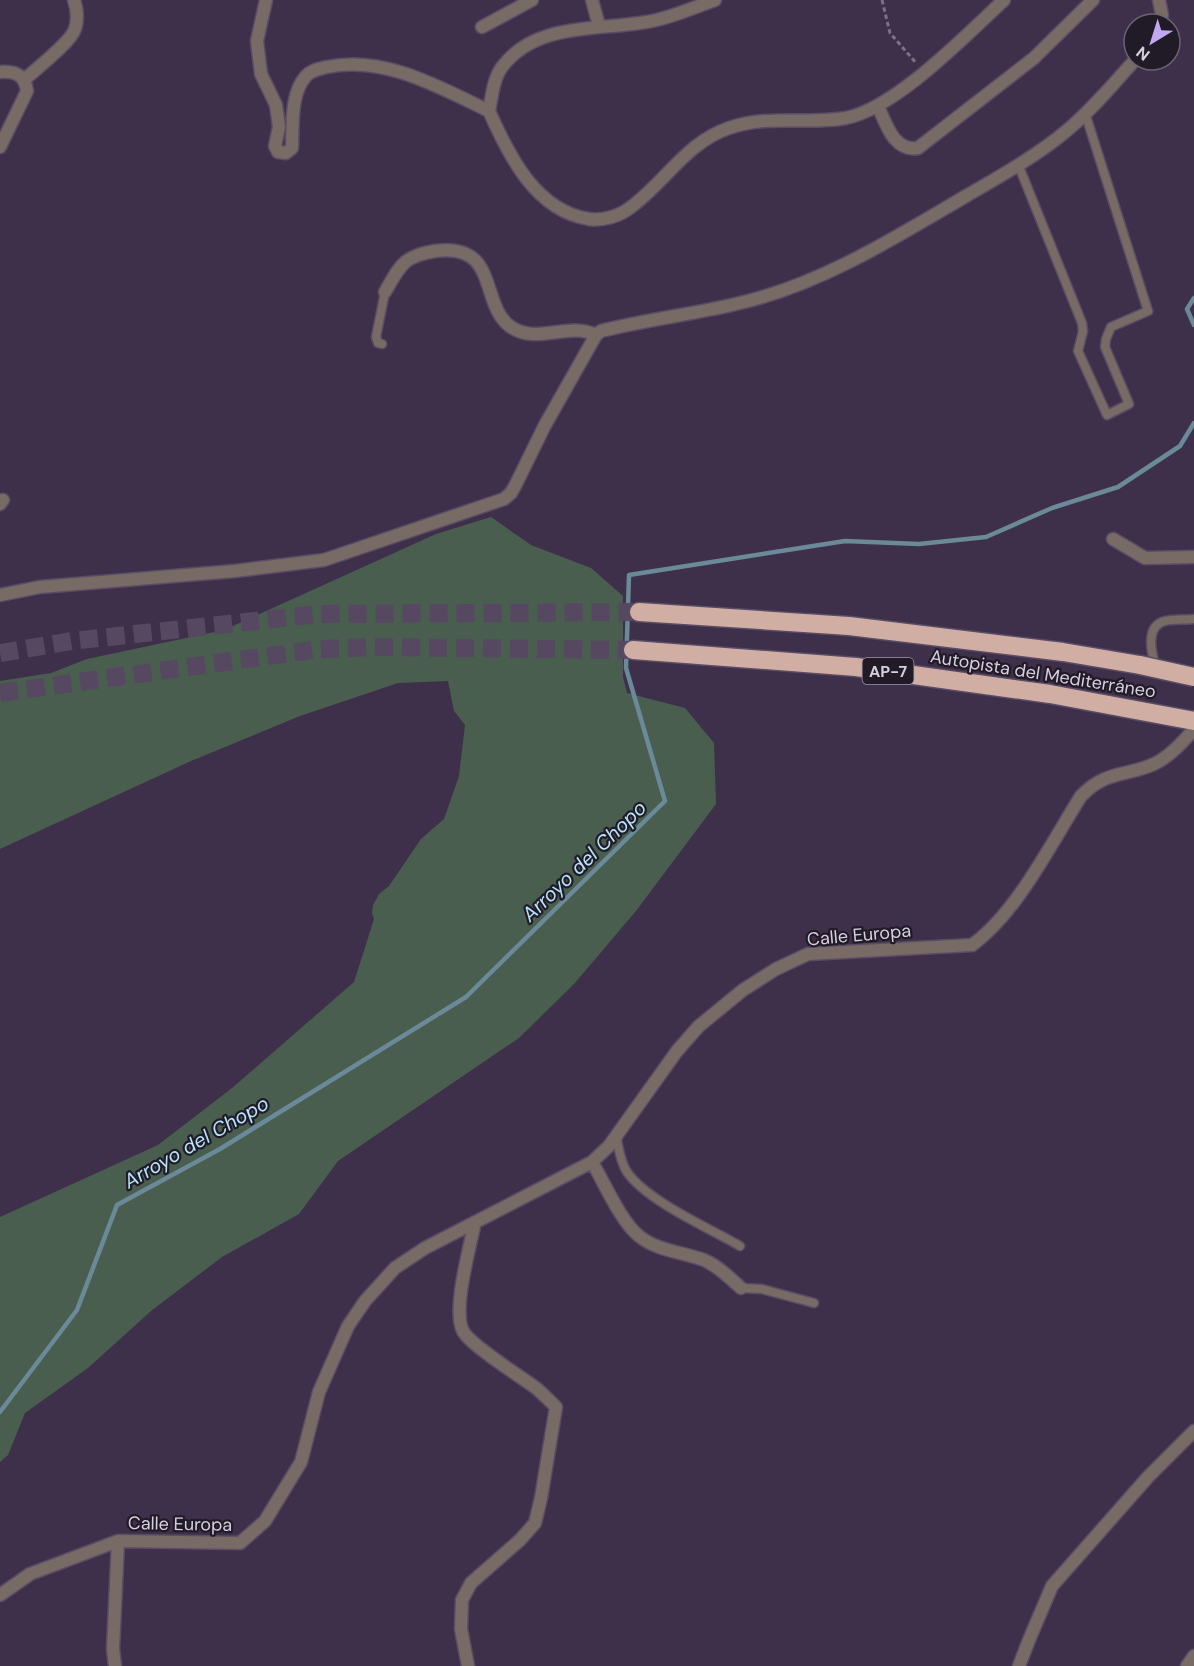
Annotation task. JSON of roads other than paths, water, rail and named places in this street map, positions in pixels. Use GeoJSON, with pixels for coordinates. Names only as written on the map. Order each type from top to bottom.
{"type":"FeatureCollection","features":[{"type":"Feature","properties":{"kind":"highway","name":"Autopista del Mediterráneo"},"geometry":{"type":"LineString","coordinates":[[639,612],[849,626],[1062,652],[1194,677]]}},
{"type":"Feature","properties":{"kind":"highway","name":"Autopista del Mediterráneo"},"geometry":{"type":"LineString","coordinates":[[633,650],[856,667],[1050,694],[1194,721]]}},
{"type":"Feature","properties":{"kind":"street"},"geometry":{"type":"LineString","coordinates":[[24,80],[75,31],[77,19],[74,0]]}},
{"type":"Feature","properties":{"kind":"street"},"geometry":{"type":"LineString","coordinates":[[266,0],[257,41],[261,74],[276,105],[279,127],[275,146],[278,152],[286,153],[292,148],[295,99],[305,76],[311,71],[344,63],[370,66],[416,76],[489,111],[508,149],[543,198],[574,217],[598,220],[613,217],[630,208],[693,147],[726,129],[750,122],[782,119],[825,121],[849,117],[878,106],[924,72],[1004,0]]}},
{"type":"Feature","properties":{"kind":"street"},"geometry":{"type":"LineString","coordinates":[[482,27],[532,0]]}},
{"type":"Feature","properties":{"kind":"street"},"geometry":{"type":"LineString","coordinates":[[592,0],[599,26]]}},
{"type":"Feature","properties":{"kind":"street"},"geometry":{"type":"LineString","coordinates":[[489,111],[502,67],[519,51],[553,34],[599,26],[641,23],[674,15],[715,0]]}},
{"type":"Feature","properties":{"kind":"street"},"geometry":{"type":"LineString","coordinates":[[878,106],[899,145],[909,150],[918,148],[1034,58],[1093,0]]}},
{"type":"Feature","properties":{"kind":"street"},"geometry":{"type":"LineString","coordinates":[[0,72],[16,73],[24,80],[27,91],[0,147]]}},
{"type":"Feature","properties":{"kind":"street"},"geometry":{"type":"LineString","coordinates":[[0,595],[40,587],[235,571],[324,560],[504,499],[516,484],[545,425],[596,335],[601,331],[745,302],[813,279],[897,237],[1018,164],[1064,133],[1124,72]]}},
{"type":"Feature","properties":{"kind":"street"},"geometry":{"type":"LineString","coordinates":[[386,292],[399,267],[406,259],[416,254],[436,251],[459,252],[471,258],[481,267],[501,317],[511,327],[523,333],[537,334],[585,329],[596,335]]}},
{"type":"Feature","properties":{"kind":"street"},"geometry":{"type":"LineString","coordinates":[[1113,539],[1126,549],[1145,558],[1194,557]]}},
{"type":"Feature","properties":{"kind":"street","name":"Calle Europa"},"geometry":{"type":"LineString","coordinates":[[115,1666],[113,1649],[118,1541],[240,1543],[265,1521],[301,1462],[319,1392],[348,1326],[365,1301],[395,1268],[474,1222],[592,1162],[609,1146],[677,1051],[699,1026],[743,990],[776,969],[808,954],[972,945],[987,934],[1011,907],[1081,796],[1092,785],[1106,777],[1154,764],[1194,729]]}},
{"type":"Feature","properties":{"kind":"street"},"geometry":{"type":"LineString","coordinates":[[592,1162],[630,1228],[640,1237],[653,1245],[705,1261],[722,1270],[741,1288]]}},
{"type":"Feature","properties":{"kind":"street"},"geometry":{"type":"LineString","coordinates":[[468,1666],[461,1629],[462,1600],[471,1583],[520,1540],[535,1523],[556,1407],[538,1390],[483,1350],[463,1332],[459,1315],[460,1287],[468,1262],[474,1222]]}},
{"type":"Feature","properties":{"kind":"street"},"geometry":{"type":"LineString","coordinates":[[1019,1666],[1052,1586],[1148,1477],[1194,1431]]}},
{"type":"Feature","properties":{"kind":"street"},"geometry":{"type":"LineString","coordinates":[[0,1595],[30,1574],[118,1541]]}},
{"type":"Feature","properties":{"kind":"street"},"geometry":{"type":"LineString","coordinates":[[1187,1666],[1194,1656]]}},
{"type":"Feature","properties":{"kind":"lane"},"geometry":{"type":"LineString","coordinates":[[1018,164],[1082,323],[1083,331],[1078,351],[1107,415],[1129,404],[1105,347],[1107,334],[1111,327],[1148,311],[1085,113]]}},
{"type":"Feature","properties":{"kind":"lane"},"geometry":{"type":"LineString","coordinates":[[382,344],[378,343],[376,337],[386,292]]}},
{"type":"Feature","properties":{"kind":"lane"},"geometry":{"type":"LineString","coordinates":[[1159,676],[1151,653],[1153,630],[1165,621],[1194,619]]}},
{"type":"Feature","properties":{"kind":"lane"},"geometry":{"type":"LineString","coordinates":[[616,1136],[626,1171],[637,1182],[659,1200],[740,1246]]}},
{"type":"Feature","properties":{"kind":"lane"},"geometry":{"type":"LineString","coordinates":[[741,1288],[762,1289],[814,1304]]}},
{"type":"Feature","properties":{"kind":"waterway","name":"Arroyo del Chopo"},"geometry":{"type":"LineString","coordinates":[[1194,298],[1187,309],[1194,325]]}},
{"type":"Feature","properties":{"kind":"waterway","name":"Arroyo del Chopo"},"geometry":{"type":"LineString","coordinates":[[0,1412],[77,1310],[117,1205],[220,1149],[466,997],[665,801],[626,668],[629,575],[845,541],[919,544],[986,537],[1052,508],[1118,487],[1180,446],[1194,423]]}},
{"type":"Feature","properties":{"kind":"tunnel"},"geometry":{"type":"LineString","coordinates":[[0,653],[72,641],[319,614],[639,612]]}},
{"type":"Feature","properties":{"kind":"tunnel"},"geometry":{"type":"LineString","coordinates":[[0,693],[319,649],[373,647],[633,650]]}}]}
